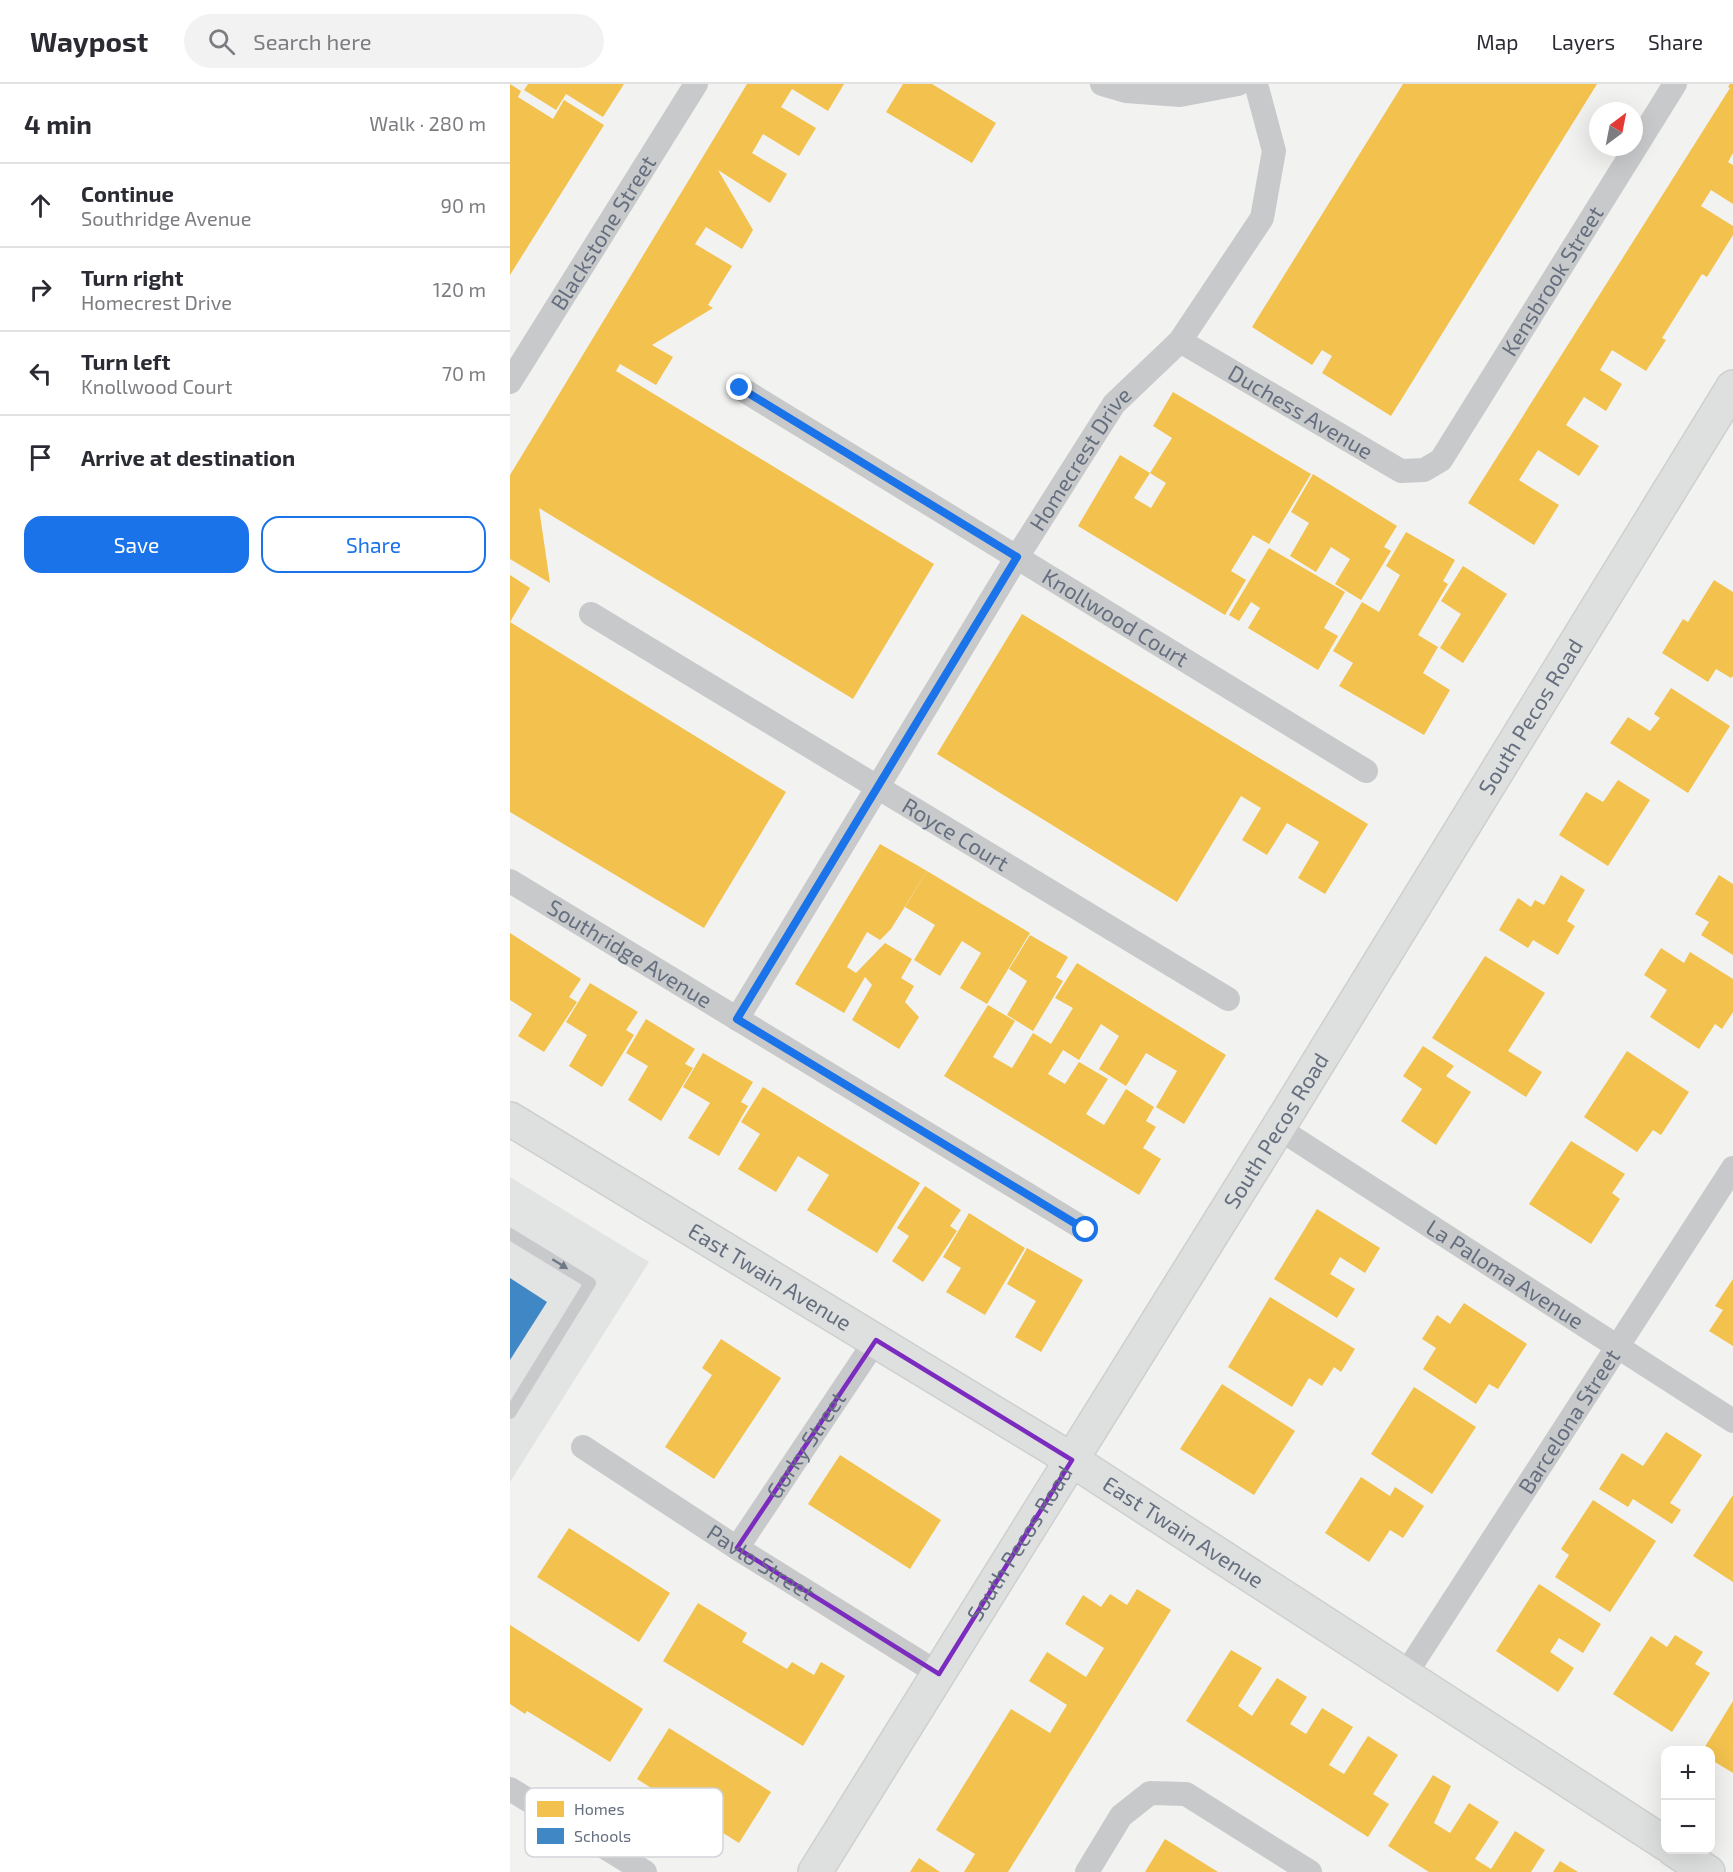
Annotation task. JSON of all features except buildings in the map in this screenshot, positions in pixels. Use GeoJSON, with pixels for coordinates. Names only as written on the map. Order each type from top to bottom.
{"type":"FeatureCollection","features":[{"type":"Feature","properties":{"kind":"street","name":"Blackstone Street"},"geometry":{"type":"LineString","coordinates":[[510,382],[696,84]]}},
{"type":"Feature","properties":{"kind":"street"},"geometry":{"type":"LineString","coordinates":[[1102,84],[1126,91],[1180,95],[1238,84]]}},
{"type":"Feature","properties":{"kind":"street","name":"Homecrest Drive"},"geometry":{"type":"LineString","coordinates":[[737,1019],[1017,557],[1114,404],[1180,341],[1262,218],[1274,151],[1256,84]]}},
{"type":"Feature","properties":{"kind":"street","name":"Kensbrook Street"},"geometry":{"type":"LineString","coordinates":[[1424,470],[1441,460],[1675,84]]}},
{"type":"Feature","properties":{"kind":"street","name":"Duchess Avenue"},"geometry":{"type":"LineString","coordinates":[[1180,341],[1401,471],[1424,470]]}},
{"type":"Feature","properties":{"kind":"street","name":"South Pecos Road"},"geometry":{"type":"LineString","coordinates":[[815,1872],[1278,1128],[1733,387]]}},
{"type":"Feature","properties":{"kind":"street","name":"Knollwood Court"},"geometry":{"type":"LineString","coordinates":[[740,388],[1366,771]]}},
{"type":"Feature","properties":{"kind":"street","name":"Royce Court"},"geometry":{"type":"LineString","coordinates":[[591,614],[1228,999]]}},
{"type":"Feature","properties":{"kind":"street","name":"Southridge Avenue"},"geometry":{"type":"LineString","coordinates":[[510,881],[1086,1230]]}},
{"type":"Feature","properties":{"kind":"street","name":"East Twain Avenue"},"geometry":{"type":"LineString","coordinates":[[510,1119],[1072,1460],[1661,1841]]}},
{"type":"Feature","properties":{"kind":"street","name":"La Paloma Avenue"},"geometry":{"type":"LineString","coordinates":[[1278,1128],[1733,1421]]}},
{"type":"Feature","properties":{"kind":"street","name":"Barcelona Street"},"geometry":{"type":"LineString","coordinates":[[1405,1675],[1733,1168]]}},
{"type":"Feature","properties":{"kind":"street","name":"Gorky Street"},"geometry":{"type":"LineString","coordinates":[[736,1548],[876,1340]]}},
{"type":"Feature","properties":{"kind":"street","name":"Pavlo Street"},"geometry":{"type":"LineString","coordinates":[[583,1447],[736,1548],[939,1674]]}},
{"type":"Feature","properties":{"kind":"street"},"geometry":{"type":"LineString","coordinates":[[510,1789],[525,1798]]}},
{"type":"Feature","properties":{"kind":"street"},"geometry":{"type":"LineString","coordinates":[[1087,1872],[1121,1816],[1150,1793],[1186,1794],[1310,1872]]}},
{"type":"Feature","properties":{"kind":"street"},"geometry":{"type":"LineString","coordinates":[[1680,1854],[1708,1872]]}},
{"type":"Feature","properties":{"kind":"street"},"geometry":{"type":"LineString","coordinates":[[621,1857],[645,1872]]}},
{"type":"Feature","properties":{"kind":"lane"},"geometry":{"type":"LineString","coordinates":[[510,1234],[590,1283],[510,1413]]}},
{"type":"Feature","properties":{"kind":"highlighted area"},"geometry":{"type":"Polygon","coordinates":[[[876,1340],[1072,1460],[939,1674],[737,1548],[876,1340]]]}},
{"type":"Feature","properties":{"kind":"shaded area"},"geometry":{"type":"Polygon","coordinates":[[[510,1177],[649,1262],[510,1482],[510,1177]]]}},
{"type":"Feature","properties":{"kind":"route"},"geometry":{"type":"LineString","coordinates":[[740,388],[1017,557],[737,1019],[1086,1230]]}}]}
